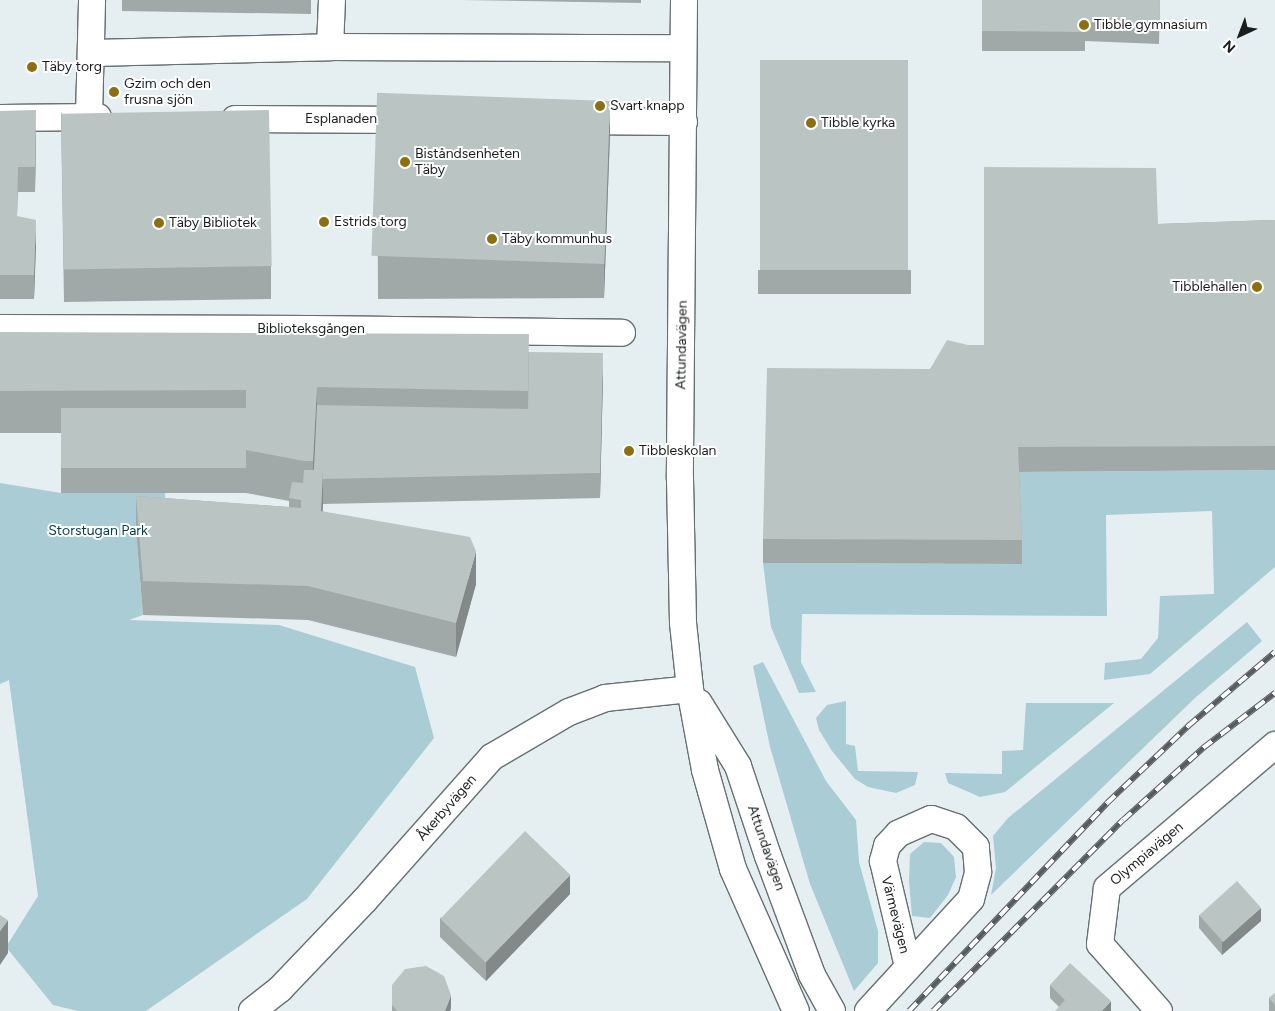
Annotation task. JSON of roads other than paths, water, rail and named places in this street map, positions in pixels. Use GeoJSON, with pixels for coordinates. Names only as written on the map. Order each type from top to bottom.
{"type":"FeatureCollection","features":[{"type":"Feature","properties":{"kind":"street"},"geometry":{"type":"LineString","coordinates":[[89,117],[92,0]]}},
{"type":"Feature","properties":{"kind":"street"},"geometry":{"type":"LineString","coordinates":[[330,47],[332,0]]}},
{"type":"Feature","properties":{"kind":"street","name":"Attundavägen"},"geometry":{"type":"LineString","coordinates":[[684,0],[680,479],[683,623],[690,689],[705,770],[734,869],[791,1002]]}},
{"type":"Feature","properties":{"kind":"street"},"geometry":{"type":"LineString","coordinates":[[92,53],[330,47],[684,48]]}},
{"type":"Feature","properties":{"kind":"street"},"geometry":{"type":"LineString","coordinates":[[0,118],[118,118]]}},
{"type":"Feature","properties":{"kind":"street","name":"Esplanaden"},"geometry":{"type":"LineString","coordinates":[[215,118],[435,120]]}},
{"type":"Feature","properties":{"kind":"street"},"geometry":{"type":"LineString","coordinates":[[551,121],[684,122]]}},
{"type":"Feature","properties":{"kind":"street","name":"Biblioteksgången"},"geometry":{"type":"LineString","coordinates":[[0,328],[312,329],[622,333]]}},
{"type":"Feature","properties":{"kind":"street","name":"Attundavägen"},"geometry":{"type":"LineString","coordinates":[[690,689],[738,766],[768,856],[812,975],[832,1011]]}},
{"type":"Feature","properties":{"kind":"street","name":"Åkerbyvägen"},"geometry":{"type":"LineString","coordinates":[[252,1011],[280,989],[365,900],[492,757],[569,712],[605,698],[690,689]]}},
{"type":"Feature","properties":{"kind":"street","name":"Olympiavägen"},"geometry":{"type":"LineString","coordinates":[[1159,1011],[1100,944],[1107,888],[1275,745]]}},
{"type":"Feature","properties":{"kind":"street","name":"Värmevägen"},"geometry":{"type":"LineString","coordinates":[[868,1011],[971,899],[978,872],[976,847],[956,827],[931,819],[898,834],[887,846],[883,861],[908,967]]}},
{"type":"Feature","properties":{"kind":"railway"},"geometry":{"type":"LineString","coordinates":[[909,1011],[1107,803],[1188,726],[1275,652]]}},
{"type":"Feature","properties":{"kind":"railway"},"geometry":{"type":"LineString","coordinates":[[933,1011],[1123,820],[1203,748],[1275,693]]}},
{"type":"Feature","properties":{"kind":"place","name":"Tibble gymnasium"},"geometry":{"type":"Point","coordinates":[1084,25]}},
{"type":"Feature","properties":{"kind":"place","name":"Täby torg"},"geometry":{"type":"Point","coordinates":[32,67]}},
{"type":"Feature","properties":{"kind":"place","name":"Gzim och den frusna sjön"},"geometry":{"type":"Point","coordinates":[114,92]}},
{"type":"Feature","properties":{"kind":"place","name":"Svart knapp"},"geometry":{"type":"Point","coordinates":[600,106]}},
{"type":"Feature","properties":{"kind":"place","name":"Tibble kyrka"},"geometry":{"type":"Point","coordinates":[811,123]}},
{"type":"Feature","properties":{"kind":"place","name":"Biståndsenheten Täby"},"geometry":{"type":"Point","coordinates":[405,162]}},
{"type":"Feature","properties":{"kind":"place","name":"Estrids torg"},"geometry":{"type":"Point","coordinates":[324,222]}},
{"type":"Feature","properties":{"kind":"place","name":"Täby Bibliotek"},"geometry":{"type":"Point","coordinates":[159,223]}},
{"type":"Feature","properties":{"kind":"place","name":"Täby kommunhus"},"geometry":{"type":"Point","coordinates":[492,239]}},
{"type":"Feature","properties":{"kind":"place","name":"Tibblehallen"},"geometry":{"type":"Point","coordinates":[1257,287]}},
{"type":"Feature","properties":{"kind":"place","name":"Tibbleskolan"},"geometry":{"type":"Point","coordinates":[629,451]}},
{"type":"Feature","properties":{"kind":"park label","name":"Storstugan Park"},"geometry":{"type":"Point","coordinates":[98,531]}}]}
